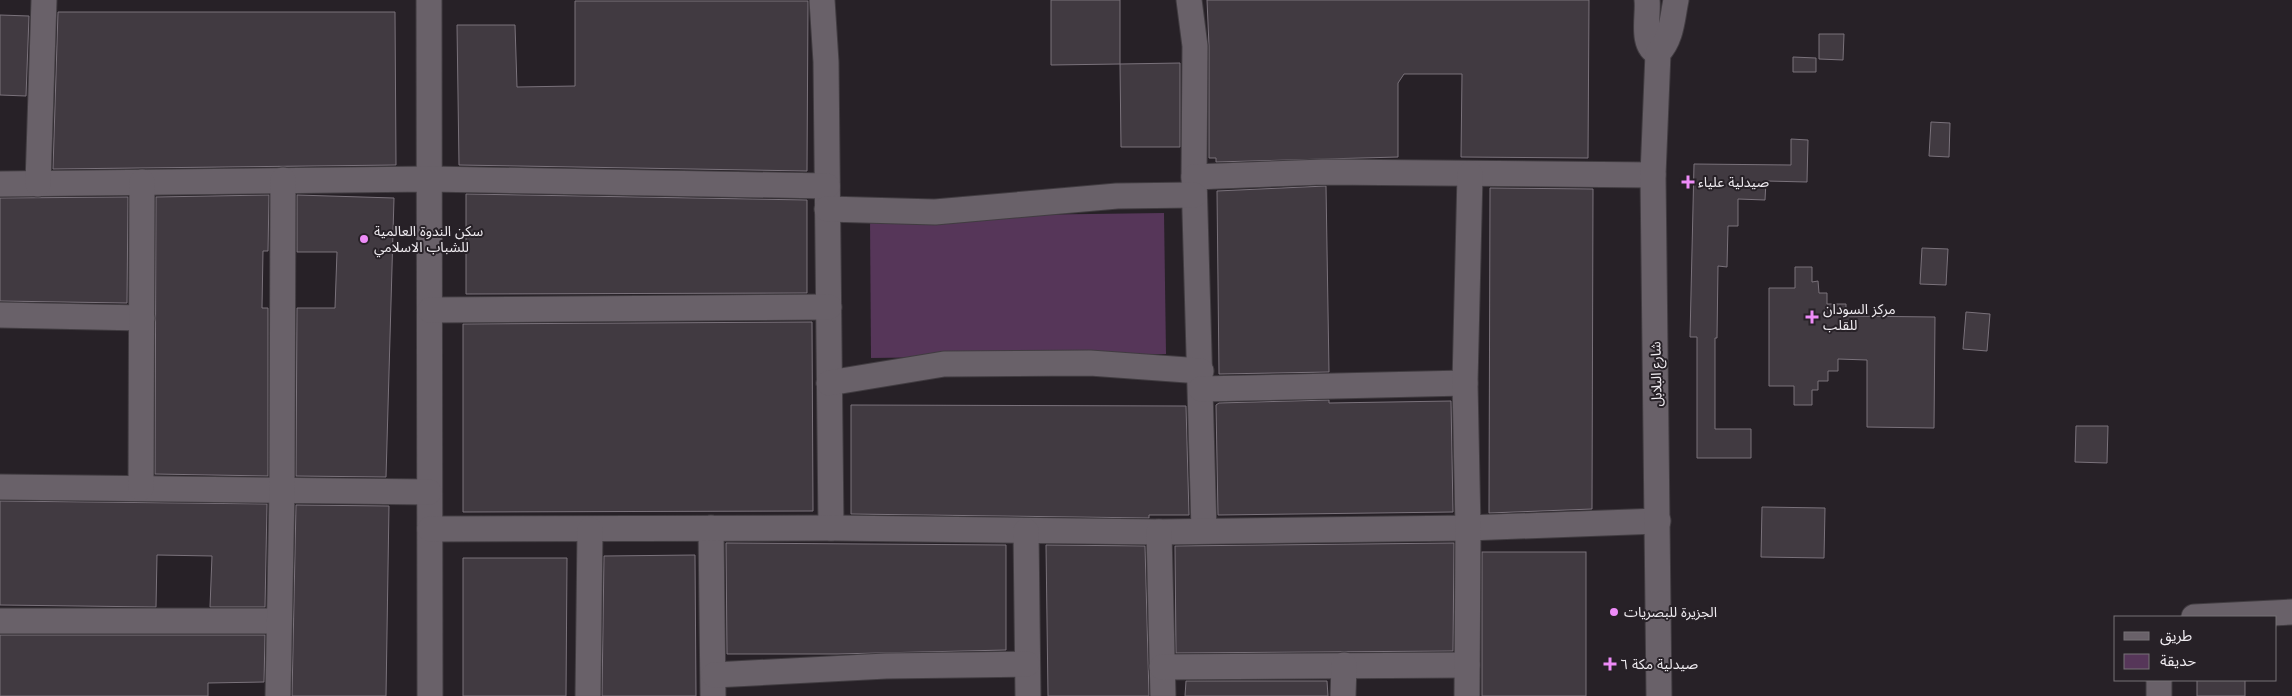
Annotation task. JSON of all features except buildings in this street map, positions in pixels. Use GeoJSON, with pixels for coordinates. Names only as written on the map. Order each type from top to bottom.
{"type":"FeatureCollection","features":[{"type":"Feature","properties":{"kind":"street"},"geometry":{"type":"LineString","coordinates":[[38,184],[44,0]]}},
{"type":"Feature","properties":{"kind":"street"},"geometry":{"type":"LineString","coordinates":[[429,0],[430,696]]}},
{"type":"Feature","properties":{"kind":"street"},"geometry":{"type":"LineString","coordinates":[[822,0],[826,62],[831,528]]}},
{"type":"Feature","properties":{"kind":"street"},"geometry":{"type":"LineString","coordinates":[[1189,0],[1195,46],[1194,186],[1204,530]]}},
{"type":"Feature","properties":{"kind":"street","name":"شارع البلابل"},"geometry":{"type":"LineString","coordinates":[[1647,0],[1648,44],[1658,53]]}},
{"type":"Feature","properties":{"kind":"street","name":"شارع البلابل"},"geometry":{"type":"LineString","coordinates":[[1659,696],[1653,175],[1658,53],[1670,34],[1676,0]]}},
{"type":"Feature","properties":{"kind":"street"},"geometry":{"type":"LineString","coordinates":[[0,184],[430,180],[827,197],[935,212],[1117,196],[1323,172],[1653,175]]}},
{"type":"Feature","properties":{"kind":"street"},"geometry":{"type":"LineString","coordinates":[[1467,696],[1468,528],[1465,383],[1470,174]]}},
{"type":"Feature","properties":{"kind":"street"},"geometry":{"type":"LineString","coordinates":[[278,696],[282,490],[283,180]]}},
{"type":"Feature","properties":{"kind":"street"},"geometry":{"type":"LineString","coordinates":[[141,488],[142,182]]}},
{"type":"Feature","properties":{"kind":"street"},"geometry":{"type":"LineString","coordinates":[[430,310],[829,307]]}},
{"type":"Feature","properties":{"kind":"street"},"geometry":{"type":"LineString","coordinates":[[0,315],[142,318]]}},
{"type":"Feature","properties":{"kind":"street"},"geometry":{"type":"LineString","coordinates":[[829,383],[944,364],[1090,364],[1201,380],[1465,383]]}},
{"type":"Feature","properties":{"kind":"street"},"geometry":{"type":"LineString","coordinates":[[0,487],[429,492]]}},
{"type":"Feature","properties":{"kind":"street"},"geometry":{"type":"LineString","coordinates":[[430,529],[831,528],[1159,532],[1468,528],[1658,521]]}},
{"type":"Feature","properties":{"kind":"street"},"geometry":{"type":"LineString","coordinates":[[711,528],[714,686],[886,666],[1027,664]]}},
{"type":"Feature","properties":{"kind":"street"},"geometry":{"type":"LineString","coordinates":[[588,696],[590,530]]}},
{"type":"Feature","properties":{"kind":"street"},"geometry":{"type":"LineString","coordinates":[[1026,531],[1028,696]]}},
{"type":"Feature","properties":{"kind":"street"},"geometry":{"type":"LineString","coordinates":[[1159,532],[1163,696]]}},
{"type":"Feature","properties":{"kind":"street"},"geometry":{"type":"LineString","coordinates":[[2214,616],[2292,612]]}},
{"type":"Feature","properties":{"kind":"street"},"geometry":{"type":"LineString","coordinates":[[0,621],[278,622]]}},
{"type":"Feature","properties":{"kind":"street"},"geometry":{"type":"LineString","coordinates":[[1343,696],[1344,665]]}},
{"type":"Feature","properties":{"kind":"street"},"geometry":{"type":"LineString","coordinates":[[1162,668],[1467,665]]}},
{"type":"Feature","properties":{"kind":"street"},"geometry":{"type":"LineString","coordinates":[[2159,681],[2159,696]]}},
{"type":"Feature","properties":{"kind":"green space"},"geometry":{"type":"Polygon","coordinates":[[[1164,213],[1166,354],[871,358],[870,217],[1164,213]]]}},
{"type":"Feature","properties":{"kind":"place","name":"صيدلية علياء"},"geometry":{"type":"Point","coordinates":[1688,182]}},
{"type":"Feature","properties":{"kind":"place","name":"سكن الندوة العالمية للشباب الاسلامي"},"geometry":{"type":"Point","coordinates":[364,239]}},
{"type":"Feature","properties":{"kind":"place","name":"مركز السودان للقلب"},"geometry":{"type":"Point","coordinates":[1812,317]}},
{"type":"Feature","properties":{"kind":"place","name":"الجزيرة للبصريات"},"geometry":{"type":"Point","coordinates":[1614,612]}},
{"type":"Feature","properties":{"kind":"place","name":"صيدلية مكة ٦"},"geometry":{"type":"Point","coordinates":[1610,664]}}]}
